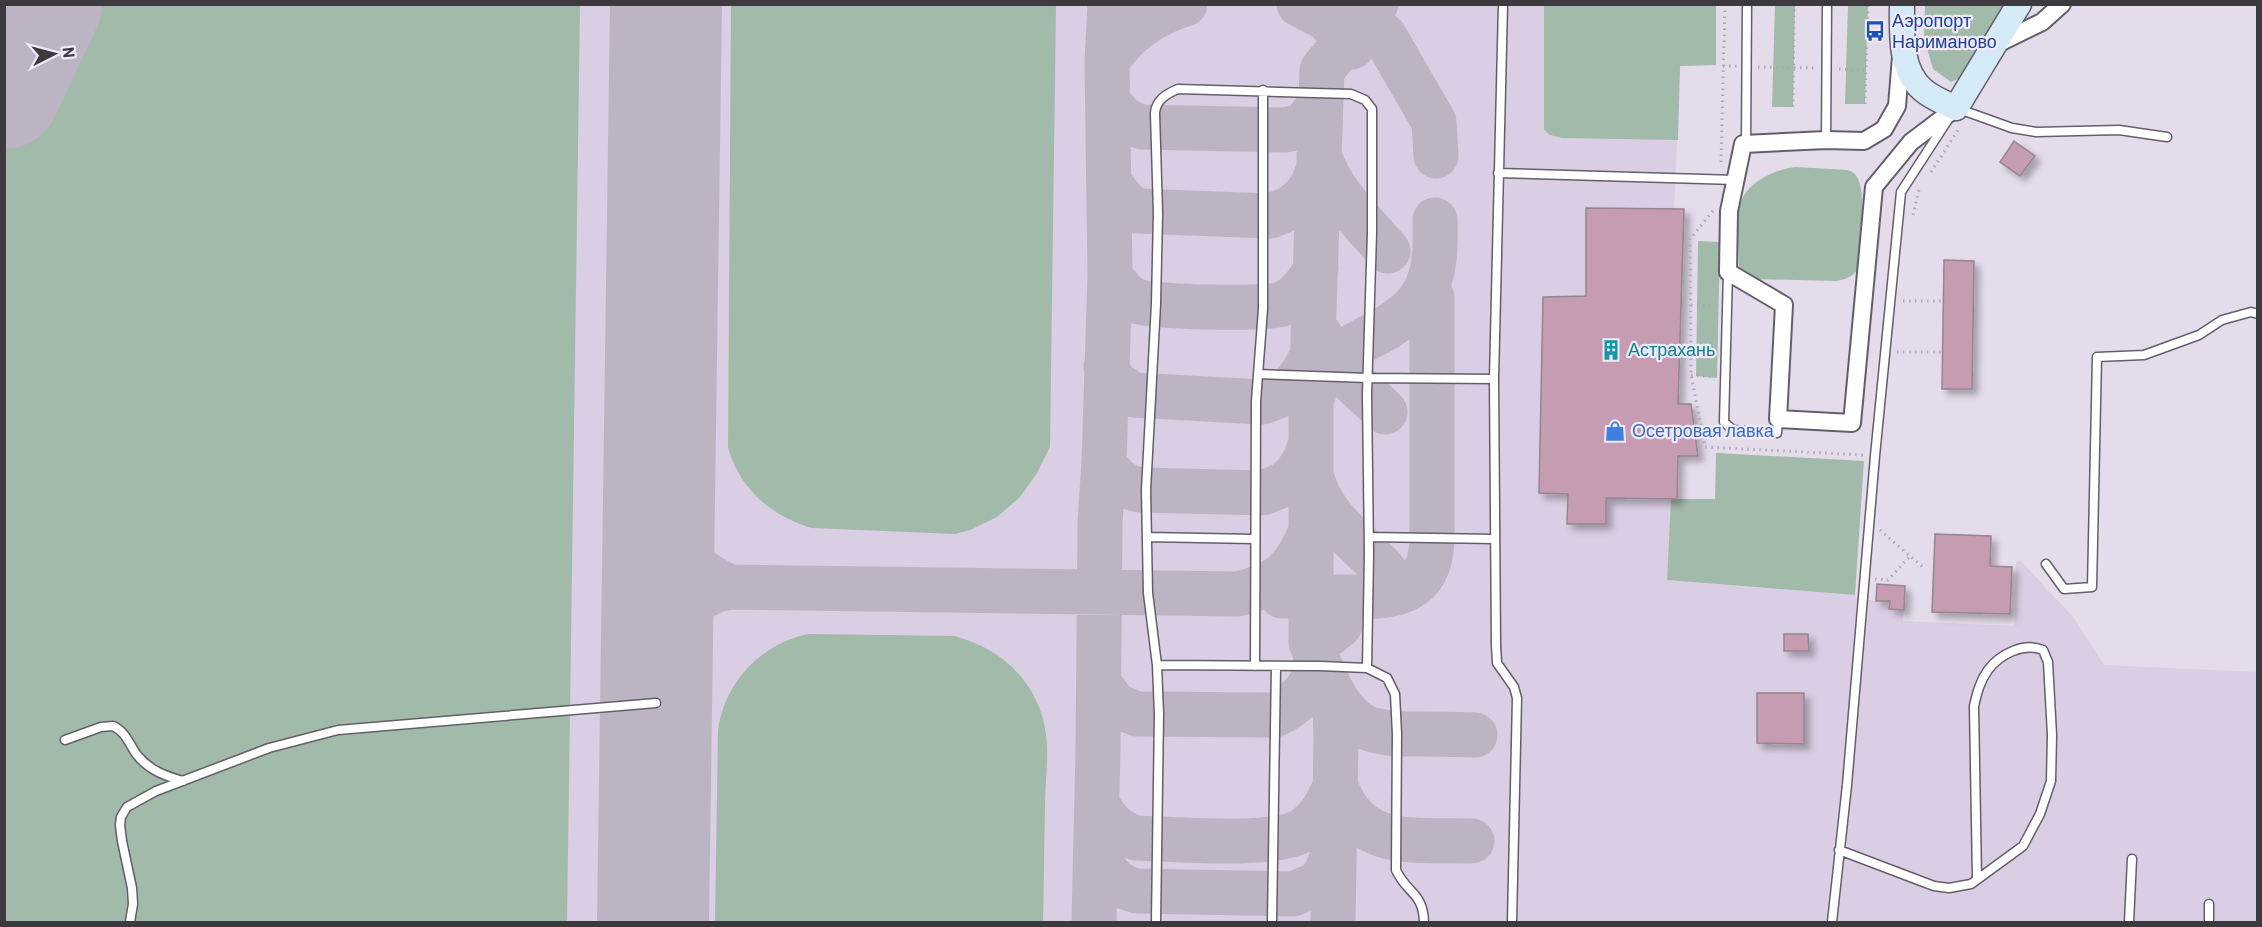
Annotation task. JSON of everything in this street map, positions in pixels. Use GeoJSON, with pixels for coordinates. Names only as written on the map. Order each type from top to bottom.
{"type":"FeatureCollection","features":[{"type":"Feature","properties":{"kind":"main road"},"geometry":{"type":"LineString","coordinates":[[1902,4],[1902,40],[1906,62],[1913,78],[1928,93],[1962,110],[2019,4]]}},
{"type":"Feature","properties":{"kind":"street"},"geometry":{"type":"LineString","coordinates":[[1995,45],[2042,21],[2062,4]]}},
{"type":"Feature","properties":{"kind":"street"},"geometry":{"type":"LineString","coordinates":[[1902,40],[1897,106],[1884,129],[1864,141],[1746,143],[1743,144],[1728,180],[1728,272],[1784,305],[1778,419],[1852,423],[1874,187],[1911,142],[1962,110]]}},
{"type":"Feature","properties":{"kind":"lane"},"geometry":{"type":"LineString","coordinates":[[1503,4],[1494,379],[1495,539],[1497,663],[1514,687],[1517,698],[1512,922]]}},
{"type":"Feature","properties":{"kind":"lane"},"geometry":{"type":"LineString","coordinates":[[1746,143],[1747,4]]}},
{"type":"Feature","properties":{"kind":"lane"},"geometry":{"type":"LineString","coordinates":[[1826,140],[1827,4]]}},
{"type":"Feature","properties":{"kind":"lane"},"geometry":{"type":"LineString","coordinates":[[1156,922],[1157,665],[1148,593],[1146,490],[1156,304],[1158,213],[1156,106],[1164,96],[1178,89],[1351,94],[1365,100],[1372,109],[1367,668]]}},
{"type":"Feature","properties":{"kind":"lane"},"geometry":{"type":"LineString","coordinates":[[1255,666],[1254,539],[1258,374],[1263,309],[1263,90]]}},
{"type":"Feature","properties":{"kind":"lane"},"geometry":{"type":"LineString","coordinates":[[1832,922],[1847,785],[1875,456],[1901,192],[1962,110],[2012,128],[2036,132],[2102,130],[2167,136]]}},
{"type":"Feature","properties":{"kind":"lane"},"geometry":{"type":"LineString","coordinates":[[1498,173],[1728,180]]}},
{"type":"Feature","properties":{"kind":"lane"},"geometry":{"type":"LineString","coordinates":[[1728,272],[1724,422],[1733,430],[1777,433],[1778,419]]}},
{"type":"Feature","properties":{"kind":"lane"},"geometry":{"type":"LineString","coordinates":[[2046,564],[2064,589],[2092,587],[2097,357],[2144,355],[2199,335],[2222,320],[2251,312],[2258,314]]}},
{"type":"Feature","properties":{"kind":"lane"},"geometry":{"type":"LineString","coordinates":[[1258,374],[1494,379]]}},
{"type":"Feature","properties":{"kind":"lane"},"geometry":{"type":"LineString","coordinates":[[1147,537],[1254,539]]}},
{"type":"Feature","properties":{"kind":"lane"},"geometry":{"type":"LineString","coordinates":[[1369,537],[1495,539]]}},
{"type":"Feature","properties":{"kind":"lane"},"geometry":{"type":"LineString","coordinates":[[1839,850],[1934,886],[1949,888],[1971,884],[2023,846],[2040,814],[2049,793],[2051,781],[2052,735],[2048,662],[2043,650],[2037,648],[2013,650],[1988,670],[1978,688],[1974,706],[1977,879]]}},
{"type":"Feature","properties":{"kind":"lane"},"geometry":{"type":"LineString","coordinates":[[1157,665],[1367,668],[1387,678],[1395,694],[1397,734],[1396,870],[1421,902],[1424,922]]}},
{"type":"Feature","properties":{"kind":"lane"},"geometry":{"type":"LineString","coordinates":[[1272,922],[1276,666]]}},
{"type":"Feature","properties":{"kind":"lane"},"geometry":{"type":"LineString","coordinates":[[130,922],[133,904],[132,888],[120,825],[121,817],[127,807],[138,800],[183,781],[269,748],[338,730],[656,703]]}},
{"type":"Feature","properties":{"kind":"lane"},"geometry":{"type":"LineString","coordinates":[[65,740],[101,727],[113,726],[125,735],[136,754],[148,767],[183,781]]}},
{"type":"Feature","properties":{"kind":"lane"},"geometry":{"type":"LineString","coordinates":[[2128,922],[2132,859]]}},
{"type":"Feature","properties":{"kind":"lane"},"geometry":{"type":"LineString","coordinates":[[2208,922],[2209,904]]}},
{"type":"Feature","properties":{"kind":"path"},"geometry":{"type":"LineString","coordinates":[[1725,4],[1728,180]]}},
{"type":"Feature","properties":{"kind":"path"},"geometry":{"type":"LineString","coordinates":[[1793,107],[1794,4]]}},
{"type":"Feature","properties":{"kind":"path"},"geometry":{"type":"LineString","coordinates":[[1865,104],[1866,70]]}},
{"type":"Feature","properties":{"kind":"path"},"geometry":{"type":"LineString","coordinates":[[1930,173],[1962,110]]}},
{"type":"Feature","properties":{"kind":"path"},"geometry":{"type":"LineString","coordinates":[[1910,225],[1917,192],[1924,183]]}},
{"type":"Feature","properties":{"kind":"path"},"geometry":{"type":"LineString","coordinates":[[1713,211],[1690,239],[1691,375],[1705,447],[1875,456]]}},
{"type":"Feature","properties":{"kind":"path"},"geometry":{"type":"LineString","coordinates":[[1897,342],[1896,352],[1942,352]]}},
{"type":"Feature","properties":{"kind":"path"},"geometry":{"type":"LineString","coordinates":[[1692,412],[1698,412]]}},
{"type":"Feature","properties":{"kind":"path"},"geometry":{"type":"LineString","coordinates":[[1696,441],[1704,441]]}},
{"type":"Feature","properties":{"kind":"path"},"geometry":{"type":"LineString","coordinates":[[1878,539],[1879,529],[1925,569]]}},
{"type":"Feature","properties":{"kind":"path"},"geometry":{"type":"LineString","coordinates":[[1875,569],[1874,579],[1888,580],[1910,556]]}},
{"type":"Feature","properties":{"kind":"shaded area","name":"Астрахань"},"geometry":{"type":"Polygon","coordinates":[[[5,5],[1716,5],[1716,65],[1680,66],[1674,209],[1684,209],[1678,404],[1691,404],[1698,456],[1678,456],[1677,499],[1671,499],[1667,580],[1855,595],[1856,598],[1876,601],[1877,584],[1905,586],[1903,621],[2014,626],[2016,563],[2020,560],[2074,618],[2104,665],[2257,672],[2257,922],[5,922],[5,5]]]}},
{"type":"Feature","properties":{"kind":"green space"},"geometry":{"type":"Polygon","coordinates":[[[5,5],[580,5],[567,922],[5,922],[5,5]]]}},
{"type":"Feature","properties":{"kind":"green space"},"geometry":{"type":"Polygon","coordinates":[[[731,5],[1056,5],[1050,447],[1037,473],[1020,497],[997,517],[970,530],[955,534],[812,528],[783,516],[759,499],[740,476],[733,463],[728,448],[731,5]]]}},
{"type":"Feature","properties":{"kind":"green space"},"geometry":{"type":"Polygon","coordinates":[[[1544,5],[1716,5],[1716,65],[1680,66],[1678,140],[1562,138],[1550,135],[1544,130],[1544,5]]]}},
{"type":"Feature","properties":{"kind":"green space"},"geometry":{"type":"Polygon","coordinates":[[[1775,5],[1795,5],[1793,107],[1772,107],[1775,5]]]}},
{"type":"Feature","properties":{"kind":"green space"},"geometry":{"type":"Polygon","coordinates":[[[1848,5],[1868,5],[1865,104],[1845,104],[1848,5]]]}},
{"type":"Feature","properties":{"kind":"green space"},"geometry":{"type":"Polygon","coordinates":[[[1925,5],[2008,5],[1967,75],[1951,82],[1933,69],[1924,38],[1925,5]]]}},
{"type":"Feature","properties":{"kind":"green space"},"geometry":{"type":"Polygon","coordinates":[[[1795,167],[1848,170],[1857,177],[1862,198],[1861,236],[1858,269],[1849,277],[1837,281],[1752,279],[1739,267],[1738,219],[1743,197],[1762,178],[1795,167]]]}},
{"type":"Feature","properties":{"kind":"green space"},"geometry":{"type":"Polygon","coordinates":[[[1698,241],[1720,242],[1717,378],[1696,376],[1698,241]]]}},
{"type":"Feature","properties":{"kind":"green space"},"geometry":{"type":"Polygon","coordinates":[[[1716,453],[1864,461],[1855,595],[1667,580],[1671,499],[1715,499],[1716,453]]]}},
{"type":"Feature","properties":{"kind":"green space"},"geometry":{"type":"Polygon","coordinates":[[[808,634],[954,636],[988,649],[1015,670],[1035,699],[1042,716],[1047,743],[1043,922],[715,922],[718,730],[722,713],[737,681],[761,656],[775,646],[808,634]]]}},
{"type":"Feature","properties":{"kind":"building"},"geometry":{"type":"Polygon","coordinates":[[[2014,141],[2035,156],[2020,176],[2000,162],[2014,141]]]}},
{"type":"Feature","properties":{"kind":"building","name":"Астрахань"},"geometry":{"type":"Polygon","coordinates":[[[1586,208],[1684,209],[1678,404],[1691,404],[1698,456],[1678,456],[1677,499],[1606,498],[1606,524],[1567,524],[1568,494],[1539,493],[1543,297],[1586,296],[1586,208]]]}},
{"type":"Feature","properties":{"kind":"building"},"geometry":{"type":"Polygon","coordinates":[[[1944,260],[1974,261],[1972,389],[1942,389],[1944,260]]]}},
{"type":"Feature","properties":{"kind":"building"},"geometry":{"type":"Polygon","coordinates":[[[1935,534],[1991,536],[1990,566],[2012,567],[2010,614],[1932,612],[1935,534]]]}},
{"type":"Feature","properties":{"kind":"building"},"geometry":{"type":"Polygon","coordinates":[[[1877,584],[1905,586],[1904,610],[1889,609],[1890,601],[1876,601],[1877,584]]]}},
{"type":"Feature","properties":{"kind":"building"},"geometry":{"type":"Polygon","coordinates":[[[1784,634],[1808,634],[1809,651],[1784,651],[1784,634]]]}},
{"type":"Feature","properties":{"kind":"building"},"geometry":{"type":"Polygon","coordinates":[[[1757,693],[1804,693],[1804,744],[1757,743],[1757,693]]]}},
{"type":"Feature","properties":{"kind":"taxiway"},"geometry":{"type":"LineString","coordinates":[[1094,922],[1100,523],[1110,275],[1107,62],[1110,4]]}},
{"type":"Feature","properties":{"kind":"taxiway"},"geometry":{"type":"LineString","coordinates":[[1107,62],[1122,42],[1140,26],[1161,13],[1185,4]]}},
{"type":"Feature","properties":{"kind":"taxiway"},"geometry":{"type":"LineString","coordinates":[[1299,4],[1327,19],[1352,47]]}},
{"type":"Feature","properties":{"kind":"taxiway"},"geometry":{"type":"LineString","coordinates":[[1311,643],[1311,400],[1322,70],[1376,4]]}},
{"type":"Feature","properties":{"kind":"taxiway"},"geometry":{"type":"LineString","coordinates":[[1338,6],[1372,24],[1385,37],[1434,122],[1436,156]]}},
{"type":"Feature","properties":{"kind":"taxiway"},"geometry":{"type":"LineString","coordinates":[[1108,99],[1122,117],[1142,127],[1285,130],[1304,125],[1321,103]]}},
{"type":"Feature","properties":{"kind":"taxiway"},"geometry":{"type":"LineString","coordinates":[[1319,155],[1339,194],[1388,251]]}},
{"type":"Feature","properties":{"kind":"taxiway"},"geometry":{"type":"LineString","coordinates":[[1109,182],[1124,202],[1137,211],[1270,216],[1291,208],[1304,197],[1313,184],[1319,168]]}},
{"type":"Feature","properties":{"kind":"taxiway"},"geometry":{"type":"LineString","coordinates":[[1311,400],[1318,381],[1333,360],[1388,327],[1416,305],[1430,278],[1434,262],[1435,220]]}},
{"type":"Feature","properties":{"kind":"taxiway"},"geometry":{"type":"LineString","coordinates":[[1110,275],[1121,290],[1136,301],[1185,306],[1255,307],[1282,304],[1293,298],[1310,279],[1316,268]]}},
{"type":"Feature","properties":{"kind":"taxiway"},"geometry":{"type":"LineString","coordinates":[[1282,596],[1380,596],[1407,589],[1417,582],[1425,571],[1430,557],[1432,538],[1432,298],[1425,291]]}},
{"type":"Feature","properties":{"kind":"taxiway"},"geometry":{"type":"LineString","coordinates":[[1320,335],[1339,367],[1385,412]]}},
{"type":"Feature","properties":{"kind":"taxiway"},"geometry":{"type":"LineString","coordinates":[[1106,367],[1115,383],[1133,395],[1262,402],[1280,395],[1294,385],[1313,354]]}},
{"type":"Feature","properties":{"kind":"taxiway"},"geometry":{"type":"LineString","coordinates":[[1104,462],[1119,480],[1140,490],[1263,493],[1285,484],[1296,474],[1305,460],[1311,442]]}},
{"type":"Feature","properties":{"kind":"taxiway"},"geometry":{"type":"LineString","coordinates":[[1311,474],[1315,489],[1331,515],[1385,571]]}},
{"type":"Feature","properties":{"kind":"taxiway"},"geometry":{"type":"LineString","coordinates":[[659,486],[669,534],[682,554],[700,570],[730,587],[1237,594],[1264,586],[1284,574],[1299,556],[1311,531]]}},
{"type":"Feature","properties":{"kind":"taxiway"},"geometry":{"type":"LineString","coordinates":[[657,659],[676,623],[692,604],[715,591],[730,587]]}},
{"type":"Feature","properties":{"kind":"taxiway"},"geometry":{"type":"LineString","coordinates":[[1099,683],[1115,705],[1137,714],[1275,715],[1289,707],[1306,690],[1313,677],[1316,644],[1340,625]]}},
{"type":"Feature","properties":{"kind":"taxiway"},"geometry":{"type":"LineString","coordinates":[[1312,643],[1335,697],[1343,709],[1361,725],[1398,734],[1475,735]]}},
{"type":"Feature","properties":{"kind":"taxiway"},"geometry":{"type":"LineString","coordinates":[[1333,922],[1335,698]]}},
{"type":"Feature","properties":{"kind":"taxiway"},"geometry":{"type":"LineString","coordinates":[[1097,804],[1113,826],[1137,838],[1248,841],[1289,836],[1303,830],[1323,810],[1336,785]]}},
{"type":"Feature","properties":{"kind":"taxiway"},"geometry":{"type":"LineString","coordinates":[[1336,787],[1346,808],[1359,822],[1375,832],[1410,840],[1472,841]]}},
{"type":"Feature","properties":{"kind":"taxiway"},"geometry":{"type":"LineString","coordinates":[[1096,849],[1110,876],[1129,889],[1137,891],[1293,894],[1317,884],[1325,875],[1334,853]]}},
{"type":"Feature","properties":{"kind":"runway"},"geometry":{"type":"LineString","coordinates":[[4,93],[46,4]]}},
{"type":"Feature","properties":{"kind":"runway"},"geometry":{"type":"LineString","coordinates":[[653,922],[666,4]]}},
{"type":"Feature","properties":{"kind":"place","name":"Аэропорт Нариманово"},"geometry":{"type":"Point","coordinates":[1875,31]}},
{"type":"Feature","properties":{"kind":"place","name":"Астрахань"},"geometry":{"type":"Point","coordinates":[1611,350]}},
{"type":"Feature","properties":{"kind":"place","name":"Осетровая лавка"},"geometry":{"type":"Point","coordinates":[1615,431]}}]}
